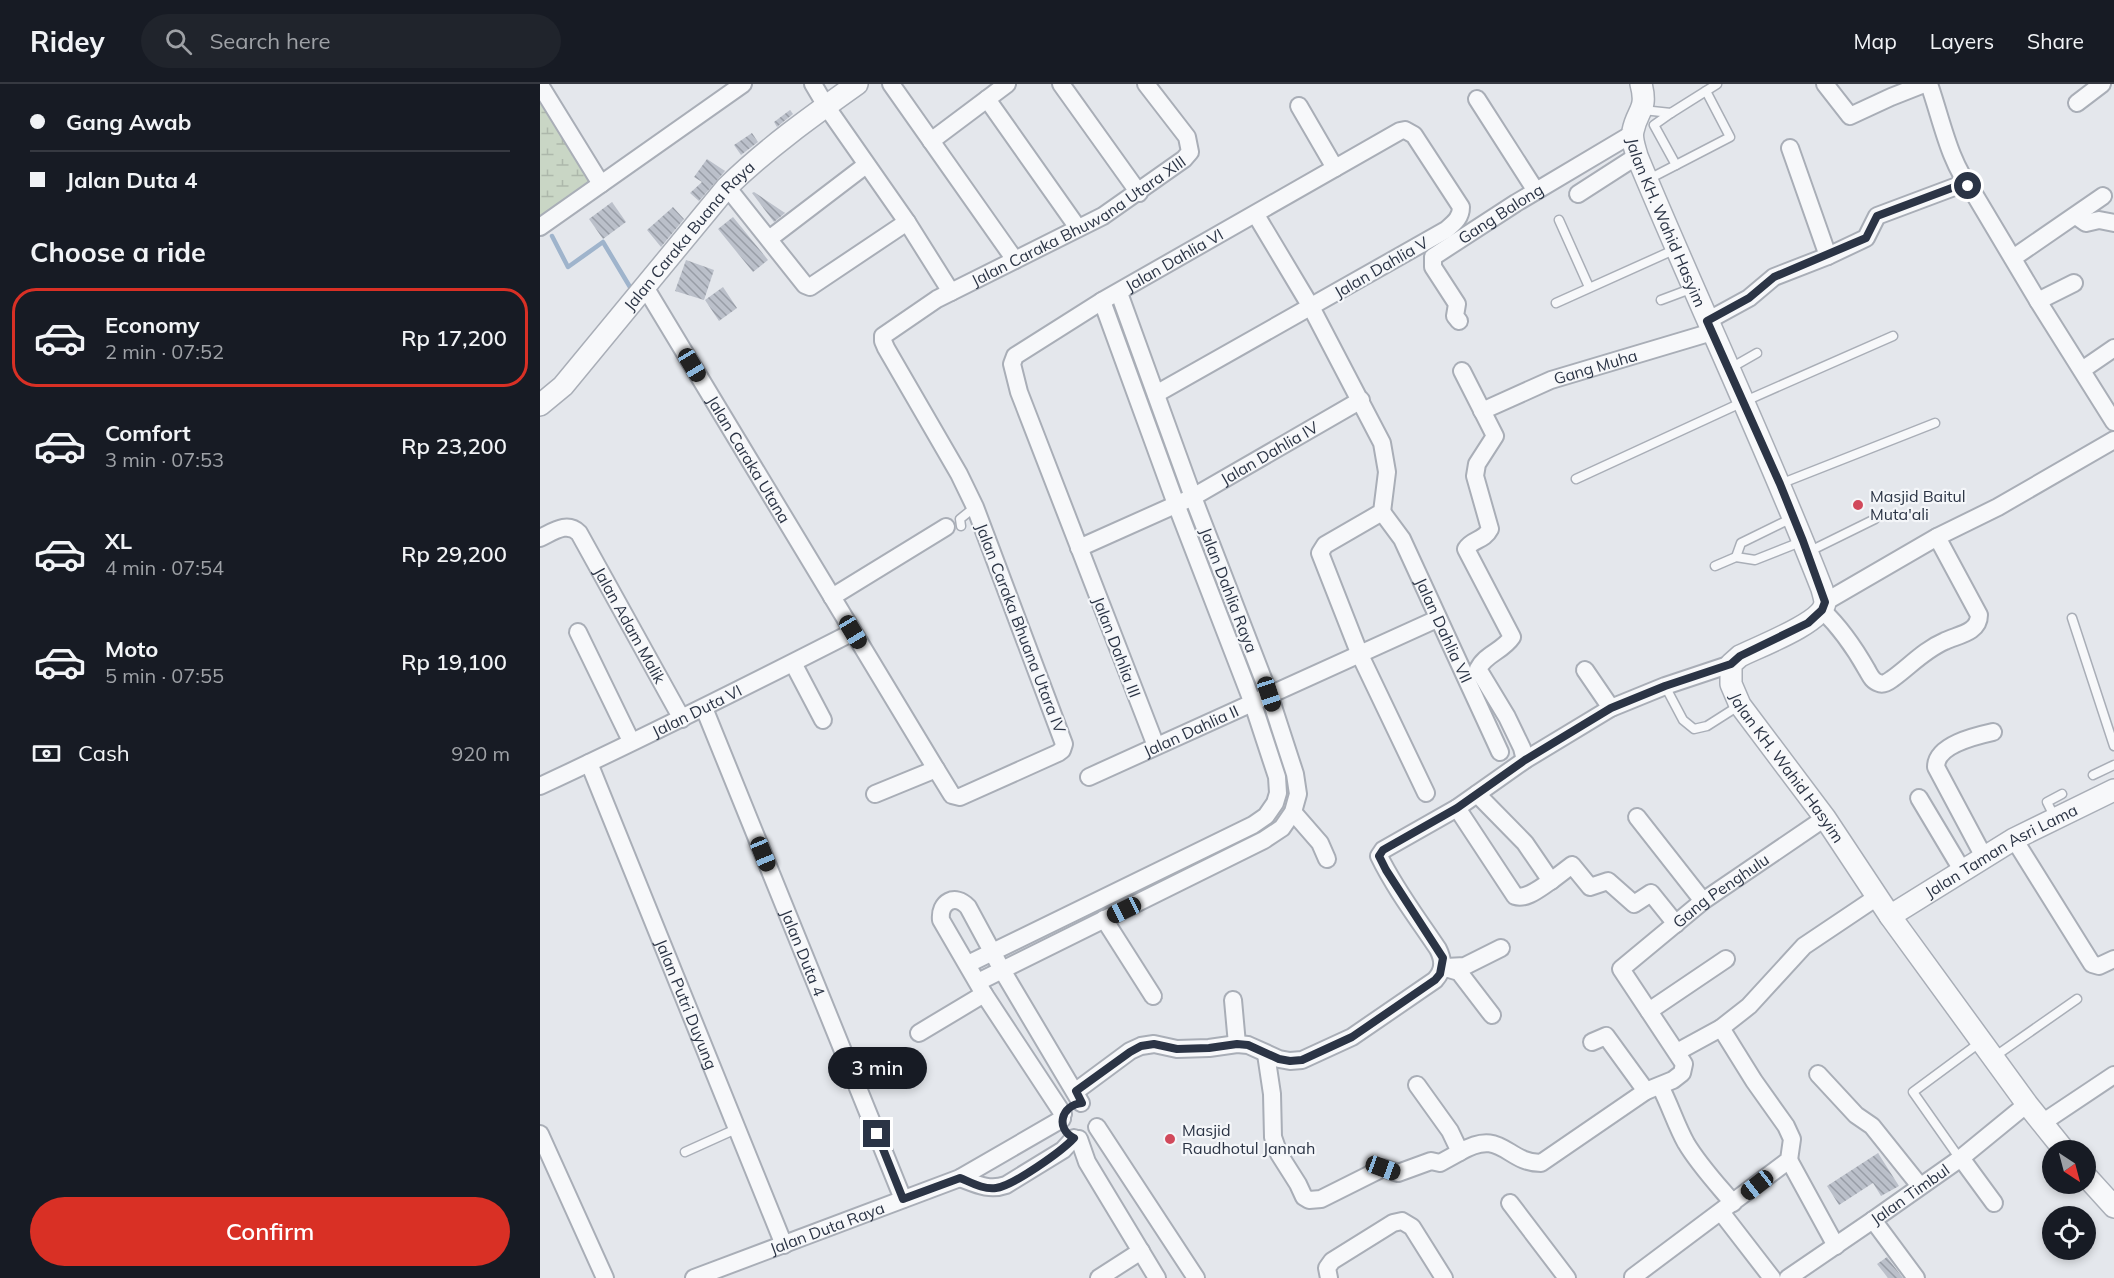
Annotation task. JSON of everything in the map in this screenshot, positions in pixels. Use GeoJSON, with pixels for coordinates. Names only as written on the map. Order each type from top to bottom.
{"type":"FeatureCollection","features":[{"type":"Feature","properties":{"kind":"street"},"geometry":{"type":"LineString","coordinates":[[540,227],[743,84]]}},
{"type":"Feature","properties":{"kind":"street"},"geometry":{"type":"LineString","coordinates":[[813,84],[907,222],[951,292]]}},
{"type":"Feature","properties":{"kind":"street","name":"Jalan Caraka Buana Raya"},"geometry":{"type":"LineString","coordinates":[[540,405],[563,386],[727,187],[755,160],[857,84]]}},
{"type":"Feature","properties":{"kind":"street"},"geometry":{"type":"LineString","coordinates":[[891,84],[1016,260]]}},
{"type":"Feature","properties":{"kind":"street"},"geometry":{"type":"LineString","coordinates":[[931,141],[1007,84]]}},
{"type":"Feature","properties":{"kind":"street"},"geometry":{"type":"LineString","coordinates":[[1061,84],[1139,193]]}},
{"type":"Feature","properties":{"kind":"street","name":"Jalan Caraka Bhuwana Utara XIII"},"geometry":{"type":"LineString","coordinates":[[951,292],[1103,216],[1139,193],[1184,159],[1190,152],[1187,137],[1146,84]]}},
{"type":"Feature","properties":{"kind":"street","name":"Jalan KH. Wahid Hasyim"},"geometry":{"type":"LineString","coordinates":[[1641,84],[1644,96],[1643,110],[1632,134],[1637,156],[1806,546],[1824,606]]}},
{"type":"Feature","properties":{"kind":"street"},"geometry":{"type":"LineString","coordinates":[[1824,84],[1850,116],[1924,84]]}},
{"type":"Feature","properties":{"kind":"street"},"geometry":{"type":"LineString","coordinates":[[1929,84],[1947,143],[1965,183],[1974,192],[2038,301],[2114,422]]}},
{"type":"Feature","properties":{"kind":"street"},"geometry":{"type":"LineString","coordinates":[[2077,103],[2102,84]]}},
{"type":"Feature","properties":{"kind":"street"},"geometry":{"type":"LineString","coordinates":[[546,87],[601,184]]}},
{"type":"Feature","properties":{"kind":"street"},"geometry":{"type":"LineString","coordinates":[[987,99],[1078,228]]}},
{"type":"Feature","properties":{"kind":"street"},"geometry":{"type":"LineString","coordinates":[[1477,99],[1536,190]]}},
{"type":"Feature","properties":{"kind":"street"},"geometry":{"type":"LineString","coordinates":[[1299,106],[1335,168]]}},
{"type":"Feature","properties":{"kind":"street","name":"Jalan Dahlia VI"},"geometry":{"type":"LineString","coordinates":[[1015,356],[1102,301],[1400,131],[1405,130],[1414,135]]}},
{"type":"Feature","properties":{"kind":"street","name":"Gang Balong"},"geometry":{"type":"LineString","coordinates":[[1459,321],[1455,316],[1457,304],[1433,267],[1433,257],[1536,190],[1632,134]]}},
{"type":"Feature","properties":{"kind":"street","name":"Jalan Dahlia V"},"geometry":{"type":"LineString","coordinates":[[1311,307],[1446,230],[1461,214],[1461,207],[1414,135]]}},
{"type":"Feature","properties":{"kind":"street"},"geometry":{"type":"LineString","coordinates":[[1790,148],[1828,256]]}},
{"type":"Feature","properties":{"kind":"street"},"geometry":{"type":"LineString","coordinates":[[1578,194],[1637,156]]}},
{"type":"Feature","properties":{"kind":"street"},"geometry":{"type":"LineString","coordinates":[[769,240],[866,165]]}},
{"type":"Feature","properties":{"kind":"street","name":"Gang Muha"},"geometry":{"type":"LineString","coordinates":[[1482,411],[1551,380],[1710,327],[1774,277],[1866,238],[1877,216],[1965,183]]}},
{"type":"Feature","properties":{"kind":"street"},"geometry":{"type":"LineString","coordinates":[[727,187],[805,285],[810,286],[907,222]]}},
{"type":"Feature","properties":{"kind":"street"},"geometry":{"type":"LineString","coordinates":[[2013,258],[2103,196]]}},
{"type":"Feature","properties":{"kind":"street"},"geometry":{"type":"LineString","coordinates":[[1256,215],[1311,307],[1382,443],[1387,462],[1382,512],[1325,544],[1320,553],[1360,655],[1426,793]]}},
{"type":"Feature","properties":{"kind":"street"},"geometry":{"type":"LineString","coordinates":[[2076,216],[2086,223],[2099,220],[2114,223]]}},
{"type":"Feature","properties":{"kind":"street"},"geometry":{"type":"LineString","coordinates":[[2038,301],[2074,283]]}},
{"type":"Feature","properties":{"kind":"street","name":"Jalan Caraka Bhuana Utara IV"},"geometry":{"type":"LineString","coordinates":[[853,632],[952,795],[960,797],[1058,753],[1064,744],[975,507],[959,474],[883,341],[886,332],[951,292]]}},
{"type":"Feature","properties":{"kind":"street","name":"Jalan Dahlia Raya"},"geometry":{"type":"LineString","coordinates":[[1119,292],[1193,497],[1269,694],[1295,774],[1298,794],[1293,812]]}},
{"type":"Feature","properties":{"kind":"street","name":"Jalan Caraka Utana"},"geometry":{"type":"LineString","coordinates":[[636,298],[853,632]]}},
{"type":"Feature","properties":{"kind":"street","name":"Jalan Dahlia Raya"},"geometry":{"type":"LineString","coordinates":[[968,964],[1253,825],[1266,816],[1275,803],[1278,793],[1276,777],[1252,701],[1176,504],[1102,301]]}},
{"type":"Feature","properties":{"kind":"street"},"geometry":{"type":"LineString","coordinates":[[1156,394],[1311,307]]}},
{"type":"Feature","properties":{"kind":"street"},"geometry":{"type":"LineString","coordinates":[[2082,370],[2114,348]]}},
{"type":"Feature","properties":{"kind":"street","name":"Jalan Dahlia III"},"geometry":{"type":"LineString","coordinates":[[1015,356],[1012,364],[1019,392],[1156,746]]}},
{"type":"Feature","properties":{"kind":"street"},"geometry":{"type":"LineString","coordinates":[[1462,371],[1495,436],[1494,441],[1477,464],[1475,476],[1490,530],[1483,538],[1471,543],[1466,549],[1512,637],[1507,645],[1485,659],[1478,669],[1507,717],[1522,748],[1525,760]]}},
{"type":"Feature","properties":{"kind":"street","name":"Jalan Dahlia IV"},"geometry":{"type":"LineString","coordinates":[[1176,504],[1193,497],[1361,400]]}},
{"type":"Feature","properties":{"kind":"street"},"geometry":{"type":"LineString","coordinates":[[1063,1116],[1079,1097],[1141,1046],[1154,1044],[1177,1049],[1248,1045],[1279,1059],[1290,1061],[1302,1060],[1342,1042],[1435,980],[1442,967],[1443,958],[1438,949],[1382,862],[1379,856],[1383,850],[1457,808],[1525,760],[1611,708],[1665,686],[1731,664],[1740,656],[1808,623],[1824,606],[1937,537],[1998,507],[2114,440]]}},
{"type":"Feature","properties":{"kind":"street"},"geometry":{"type":"LineString","coordinates":[[1079,548],[1176,504]]}},
{"type":"Feature","properties":{"kind":"street","name":"Jalan Dahlia VII"},"geometry":{"type":"LineString","coordinates":[[1382,512],[1402,539],[1500,752]]}},
{"type":"Feature","properties":{"kind":"street"},"geometry":{"type":"LineString","coordinates":[[832,597],[953,526]]}},
{"type":"Feature","properties":{"kind":"street","name":"Jalan Adam Malik"},"geometry":{"type":"LineString","coordinates":[[540,538],[562,528],[570,527],[579,533],[682,719]]}},
{"type":"Feature","properties":{"kind":"street"},"geometry":{"type":"LineString","coordinates":[[1824,606],[1849,639],[1872,679],[1878,683],[1885,683],[1892,679],[1913,661],[1944,641],[1968,632],[1979,621],[1979,615],[1937,537]]}},
{"type":"Feature","properties":{"kind":"street","name":"Jalan Dahlia II"},"geometry":{"type":"LineString","coordinates":[[1089,777],[1252,701],[1437,619]]}},
{"type":"Feature","properties":{"kind":"street"},"geometry":{"type":"LineString","coordinates":[[578,632],[631,741]]}},
{"type":"Feature","properties":{"kind":"street","name":"Jalan Duta VI"},"geometry":{"type":"LineString","coordinates":[[540,786],[631,741],[682,719],[853,632]]}},
{"type":"Feature","properties":{"kind":"street"},"geometry":{"type":"LineString","coordinates":[[793,663],[823,720]]}},
{"type":"Feature","properties":{"kind":"street","name":"Jalan KH. Wahid Hasyim"},"geometry":{"type":"LineString","coordinates":[[1731,664],[1731,684],[1740,705],[1825,818],[1890,916],[2056,1140]]}},
{"type":"Feature","properties":{"kind":"street"},"geometry":{"type":"LineString","coordinates":[[1585,670],[1611,708]]}},
{"type":"Feature","properties":{"kind":"street","name":"Jalan Duta 4"},"geometry":{"type":"LineString","coordinates":[[704,708],[914,1195]]}},
{"type":"Feature","properties":{"kind":"street"},"geometry":{"type":"LineString","coordinates":[[1984,856],[1936,767],[1936,759],[1942,752],[1970,738],[1993,732]]}},
{"type":"Feature","properties":{"kind":"street","name":"Jalan Putri Duyung"},"geometry":{"type":"LineString","coordinates":[[589,763],[784,1245]]}},
{"type":"Feature","properties":{"kind":"street"},"geometry":{"type":"LineString","coordinates":[[875,794],[936,769]]}},
{"type":"Feature","properties":{"kind":"street","name":"Jalan Taman Asri Lama"},"geometry":{"type":"LineString","coordinates":[[1890,916],[2014,839],[2114,790]]}},
{"type":"Feature","properties":{"kind":"street"},"geometry":{"type":"LineString","coordinates":[[1477,794],[1525,843],[1551,881]]}},
{"type":"Feature","properties":{"kind":"street"},"geometry":{"type":"LineString","coordinates":[[1919,798],[1962,870]]}},
{"type":"Feature","properties":{"kind":"street"},"geometry":{"type":"LineString","coordinates":[[1457,808],[1511,892],[1520,898],[1551,881],[1572,865],[1590,887],[1608,881],[1634,904],[1651,893],[1676,924]]}},
{"type":"Feature","properties":{"kind":"street"},"geometry":{"type":"LineString","coordinates":[[919,1033],[1002,970],[1264,840],[1282,828],[1293,812],[1320,843],[1327,859]]}},
{"type":"Feature","properties":{"kind":"street"},"geometry":{"type":"LineString","coordinates":[[1637,817],[1703,901]]}},
{"type":"Feature","properties":{"kind":"street","name":"Gang Penghulu"},"geometry":{"type":"LineString","coordinates":[[1649,1011],[1621,969],[1703,901],[1825,818]]}},
{"type":"Feature","properties":{"kind":"street"},"geometry":{"type":"LineString","coordinates":[[2014,839],[2092,964],[2099,966],[2114,959]]}},
{"type":"Feature","properties":{"kind":"street"},"geometry":{"type":"LineString","coordinates":[[1677,1052],[1721,1028],[1749,1006],[1804,946],[1877,897]]}},
{"type":"Feature","properties":{"kind":"street"},"geometry":{"type":"LineString","coordinates":[[960,1178],[986,1188],[1006,1185],[1077,1139],[1088,1137],[1097,1127],[1098,1118],[1094,1109],[1079,1097],[1002,970],[968,907],[955,899],[945,903],[940,911],[941,920],[981,988],[1063,1116],[1065,1131],[1077,1139],[1087,1162],[1157,1278]]}},
{"type":"Feature","properties":{"kind":"street"},"geometry":{"type":"LineString","coordinates":[[1104,920],[1153,996]]}},
{"type":"Feature","properties":{"kind":"street"},"geometry":{"type":"LineString","coordinates":[[1442,967],[1465,966],[1501,948]]}},
{"type":"Feature","properties":{"kind":"street"},"geometry":{"type":"LineString","coordinates":[[1266,1054],[1272,1094],[1273,1137],[1279,1154],[1304,1197],[1309,1200],[1321,1199],[1383,1168],[1398,1173],[1431,1161],[1440,1162],[1469,1146],[1489,1143],[1502,1146],[1529,1163],[1541,1163],[1653,1089],[1682,1073],[1684,1064],[1649,1011],[1726,959]]}},
{"type":"Feature","properties":{"kind":"street"},"geometry":{"type":"LineString","coordinates":[[1442,967],[1459,972],[1492,1016]]}},
{"type":"Feature","properties":{"kind":"street"},"geometry":{"type":"LineString","coordinates":[[1233,1000],[1237,1044]]}},
{"type":"Feature","properties":{"kind":"street"},"geometry":{"type":"LineString","coordinates":[[1721,1028],[1786,1126],[1791,1139],[1790,1160],[1836,1246]]}},
{"type":"Feature","properties":{"kind":"street"},"geometry":{"type":"LineString","coordinates":[[1592,1042],[1606,1036],[1672,1109],[1686,1142],[1772,1278]]}},
{"type":"Feature","properties":{"kind":"street"},"geometry":{"type":"LineString","coordinates":[[1818,1074],[1835,1095],[1856,1115],[1872,1126],[1920,1186]]}},
{"type":"Feature","properties":{"kind":"street"},"geometry":{"type":"LineString","coordinates":[[2042,1123],[2114,1075]]}},
{"type":"Feature","properties":{"kind":"street"},"geometry":{"type":"LineString","coordinates":[[1417,1085],[1450,1131],[1460,1152]]}},
{"type":"Feature","properties":{"kind":"street","name":"Jalan Timbul"},"geometry":{"type":"LineString","coordinates":[[1788,1278],[1874,1221],[1960,1158],[2027,1104]]}},
{"type":"Feature","properties":{"kind":"street","name":"Jalan Duta Raya"},"geometry":{"type":"LineString","coordinates":[[694,1278],[960,1178],[1063,1116]]}},
{"type":"Feature","properties":{"kind":"street"},"geometry":{"type":"LineString","coordinates":[[1097,1127],[1196,1278]]}},
{"type":"Feature","properties":{"kind":"street"},"geometry":{"type":"LineString","coordinates":[[540,1134],[605,1278]]}},
{"type":"Feature","properties":{"kind":"street"},"geometry":{"type":"LineString","coordinates":[[1960,1158],[1994,1203]]}},
{"type":"Feature","properties":{"kind":"street"},"geometry":{"type":"LineString","coordinates":[[1633,1277],[1790,1160]]}},
{"type":"Feature","properties":{"kind":"street"},"geometry":{"type":"LineString","coordinates":[[2096,1187],[2114,1207]]}},
{"type":"Feature","properties":{"kind":"street"},"geometry":{"type":"LineString","coordinates":[[1510,1203],[1567,1278]]}},
{"type":"Feature","properties":{"kind":"street"},"geometry":{"type":"LineString","coordinates":[[1329,1278],[1327,1268],[1332,1261],[1393,1223],[1402,1221],[1412,1227],[1444,1278]]}},
{"type":"Feature","properties":{"kind":"street"},"geometry":{"type":"LineString","coordinates":[[1874,1221],[1916,1278]]}},
{"type":"Feature","properties":{"kind":"street"},"geometry":{"type":"LineString","coordinates":[[1099,1278],[1141,1251]]}},
{"type":"Feature","properties":{"kind":"lane"},"geometry":{"type":"LineString","coordinates":[[1676,165],[1654,125],[1718,84]]}},
{"type":"Feature","properties":{"kind":"lane"},"geometry":{"type":"LineString","coordinates":[[1647,180],[1730,137],[1706,91]]}},
{"type":"Feature","properties":{"kind":"lane"},"geometry":{"type":"LineString","coordinates":[[1643,110],[1671,113]]}},
{"type":"Feature","properties":{"kind":"lane"},"geometry":{"type":"LineString","coordinates":[[1559,220],[1589,287]]}},
{"type":"Feature","properties":{"kind":"lane"},"geometry":{"type":"LineString","coordinates":[[1556,303],[1676,249]]}},
{"type":"Feature","properties":{"kind":"lane"},"geometry":{"type":"LineString","coordinates":[[1661,300],[1694,287]]}},
{"type":"Feature","properties":{"kind":"lane"},"geometry":{"type":"LineString","coordinates":[[1576,479],[1893,336]]}},
{"type":"Feature","properties":{"kind":"lane"},"geometry":{"type":"LineString","coordinates":[[1728,369],[1757,352]]}},
{"type":"Feature","properties":{"kind":"lane"},"geometry":{"type":"LineString","coordinates":[[1780,484],[1935,423]]}},
{"type":"Feature","properties":{"kind":"lane"},"geometry":{"type":"LineString","coordinates":[[953,526],[975,507]]}},
{"type":"Feature","properties":{"kind":"lane"},"geometry":{"type":"LineString","coordinates":[[1736,557],[1741,543],[1793,517]]}},
{"type":"Feature","properties":{"kind":"lane"},"geometry":{"type":"LineString","coordinates":[[1715,566],[1736,557],[1755,560],[1806,546],[1875,519]]}},
{"type":"Feature","properties":{"kind":"lane"},"geometry":{"type":"LineString","coordinates":[[2072,618],[2114,746]]}},
{"type":"Feature","properties":{"kind":"lane"},"geometry":{"type":"LineString","coordinates":[[1665,686],[1683,720],[1694,729],[1719,720],[1740,705]]}},
{"type":"Feature","properties":{"kind":"lane"},"geometry":{"type":"LineString","coordinates":[[2093,776],[2114,765]]}},
{"type":"Feature","properties":{"kind":"lane"},"geometry":{"type":"LineString","coordinates":[[2055,818],[2047,802],[2062,794]]}},
{"type":"Feature","properties":{"kind":"lane"},"geometry":{"type":"LineString","coordinates":[[1960,1158],[1913,1092],[2078,999]]}},
{"type":"Feature","properties":{"kind":"lane"},"geometry":{"type":"LineString","coordinates":[[685,1152],[736,1129]]}},
{"type":"Feature","properties":{"kind":"green space"},"geometry":{"type":"Polygon","coordinates":[[[540,84],[598,179],[540,219],[540,84]]]}},
{"type":"Feature","properties":{"kind":"building"},"geometry":{"type":"Polygon","coordinates":[[[790,110],[793,114],[777,127],[774,122],[790,110]]]}},
{"type":"Feature","properties":{"kind":"building"},"geometry":{"type":"Polygon","coordinates":[[[752,133],[758,142],[741,155],[734,145],[752,133]]]}},
{"type":"Feature","properties":{"kind":"building"},"geometry":{"type":"Polygon","coordinates":[[[707,159],[725,171],[699,201],[690,193],[702,182],[694,177],[707,159]]]}},
{"type":"Feature","properties":{"kind":"building"},"geometry":{"type":"Polygon","coordinates":[[[754,192],[785,213],[774,222],[752,193],[754,192]]]}},
{"type":"Feature","properties":{"kind":"building"},"geometry":{"type":"Polygon","coordinates":[[[612,202],[626,222],[603,239],[589,219],[612,202]]]}},
{"type":"Feature","properties":{"kind":"building"},"geometry":{"type":"Polygon","coordinates":[[[673,207],[684,219],[661,247],[647,230],[673,207]]]}},
{"type":"Feature","properties":{"kind":"building"},"geometry":{"type":"Polygon","coordinates":[[[733,217],[768,260],[753,272],[718,229],[733,217]]]}},
{"type":"Feature","properties":{"kind":"building"},"geometry":{"type":"Polygon","coordinates":[[[686,260],[714,270],[704,300],[675,291],[686,260]]]}},
{"type":"Feature","properties":{"kind":"building"},"geometry":{"type":"Polygon","coordinates":[[[723,287],[737,308],[719,321],[705,300],[723,287]]]}},
{"type":"Feature","properties":{"kind":"building"},"geometry":{"type":"Polygon","coordinates":[[[1878,1153],[1899,1186],[1881,1196],[1873,1183],[1839,1205],[1827,1186],[1878,1153]]]}},
{"type":"Feature","properties":{"kind":"building"},"geometry":{"type":"Polygon","coordinates":[[[1887,1257],[1903,1278],[1888,1278],[1877,1264],[1887,1257]]]}},
{"type":"Feature","properties":{"kind":"waterway"},"geometry":{"type":"LineString","coordinates":[[552,236],[568,267],[603,242],[630,287]]}},
{"type":"Feature","properties":{"kind":"place","name":"Masjid Baitul Muta'ali"},"geometry":{"type":"Point","coordinates":[1858,505]}},
{"type":"Feature","properties":{"kind":"place","name":"Masjid Raudhotul Jannah"},"geometry":{"type":"Point","coordinates":[1170,1139]}},
{"type":"Feature","properties":{"kind":"route"},"geometry":{"type":"LineString","coordinates":[[877,1134],[903,1199],[960,1178],[986,1188],[1006,1185],[1063,1150],[1074,1138],[1065,1131],[1062,1125],[1063,1114],[1070,1106],[1082,1103],[1076,1091],[1141,1046],[1154,1044],[1177,1049],[1237,1044],[1248,1045],[1279,1059],[1302,1060],[1352,1037],[1435,980],[1440,974],[1443,958],[1386,870],[1379,856],[1386,847],[1457,808],[1525,760],[1611,708],[1665,686],[1731,664],[1740,656],[1808,623],[1822,610],[1825,602],[1822,589],[1803,541],[1707,321],[1749,298],[1774,277],[1866,238],[1877,216],[1965,183],[1968,186]]}}]}
